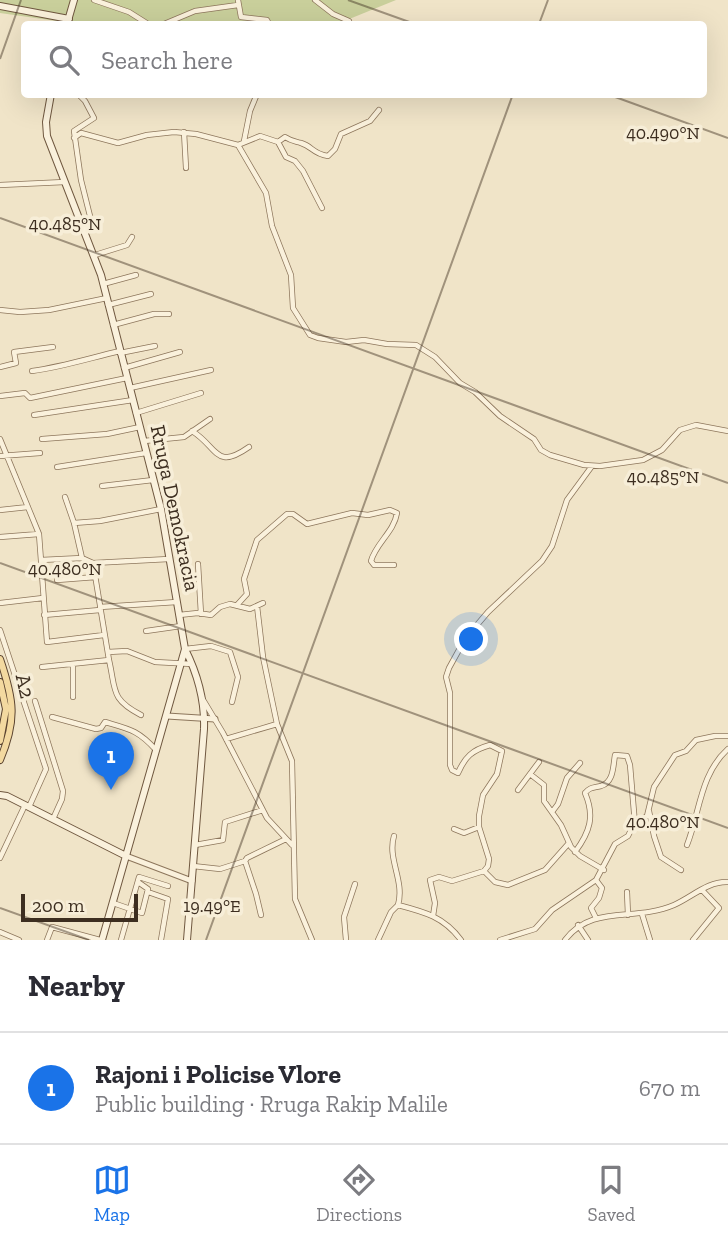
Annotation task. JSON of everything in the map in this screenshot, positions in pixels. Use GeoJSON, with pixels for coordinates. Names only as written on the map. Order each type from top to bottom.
{"type":"FeatureCollection","features":[{"type":"Feature","properties":{"kind":"main road"},"geometry":{"type":"LineString","coordinates":[[68,21],[74,0]]}},
{"type":"Feature","properties":{"kind":"main road"},"geometry":{"type":"LineString","coordinates":[[0,6],[64,21]]}},
{"type":"Feature","properties":{"kind":"main road","name":"Rruga Demokracia"},"geometry":{"type":"LineString","coordinates":[[50,98],[46,122],[47,136],[95,256],[103,284],[161,509],[185,649],[201,696],[204,719],[187,940]]}},
{"type":"Feature","properties":{"kind":"main road"},"geometry":{"type":"LineString","coordinates":[[101,940],[158,752],[185,649]]}},
{"type":"Feature","properties":{"kind":"main road","name":"A2"},"geometry":{"type":"LineString","coordinates":[[0,659],[10,688],[13,719],[10,736],[0,760]]}},
{"type":"Feature","properties":{"kind":"main road","name":"A2"},"geometry":{"type":"LineString","coordinates":[[0,682],[6,709],[0,741]]}},
{"type":"Feature","properties":{"kind":"main road"},"geometry":{"type":"LineString","coordinates":[[0,789],[4,795],[126,856]]}},
{"type":"Feature","properties":{"kind":"street"},"geometry":{"type":"LineString","coordinates":[[94,0],[129,12],[143,21]]}},
{"type":"Feature","properties":{"kind":"street"},"geometry":{"type":"LineString","coordinates":[[316,0],[332,14],[349,20]]}},
{"type":"Feature","properties":{"kind":"street"},"geometry":{"type":"LineString","coordinates":[[171,21],[195,11],[238,3],[241,17],[268,21]]}},
{"type":"Feature","properties":{"kind":"street"},"geometry":{"type":"LineString","coordinates":[[82,98],[94,118],[74,138],[90,216],[85,231]]}},
{"type":"Feature","properties":{"kind":"street"},"geometry":{"type":"LineString","coordinates":[[255,98],[241,144],[267,193],[272,226],[291,275],[293,308],[310,335],[346,342],[364,340],[416,345],[435,357],[460,383],[475,392],[500,416],[534,439],[541,450],[592,466],[643,460],[662,450],[680,430],[696,425],[728,431]]}},
{"type":"Feature","properties":{"kind":"street"},"geometry":{"type":"LineString","coordinates":[[81,130],[118,144],[147,135],[184,132],[241,144],[260,136],[278,142],[288,138],[294,143],[306,145],[316,153],[328,156],[335,149],[341,134],[370,121],[379,110]]}},
{"type":"Feature","properties":{"kind":"street"},"geometry":{"type":"LineString","coordinates":[[184,132],[186,168]]}},
{"type":"Feature","properties":{"kind":"street"},"geometry":{"type":"LineString","coordinates":[[278,142],[286,157],[295,161],[303,170],[322,208]]}},
{"type":"Feature","properties":{"kind":"street"},"geometry":{"type":"LineString","coordinates":[[0,185],[65,182]]}},
{"type":"Feature","properties":{"kind":"street"},"geometry":{"type":"LineString","coordinates":[[95,256],[127,245],[132,237]]}},
{"type":"Feature","properties":{"kind":"street"},"geometry":{"type":"LineString","coordinates":[[103,284],[136,275]]}},
{"type":"Feature","properties":{"kind":"street"},"geometry":{"type":"LineString","coordinates":[[0,310],[39,311],[151,294]]}},
{"type":"Feature","properties":{"kind":"street"},"geometry":{"type":"LineString","coordinates":[[113,325],[154,314],[169,314]]}},
{"type":"Feature","properties":{"kind":"street"},"geometry":{"type":"LineString","coordinates":[[32,371],[155,345]]}},
{"type":"Feature","properties":{"kind":"street"},"geometry":{"type":"LineString","coordinates":[[0,366],[16,363],[14,352],[52,347]]}},
{"type":"Feature","properties":{"kind":"street"},"geometry":{"type":"LineString","coordinates":[[124,368],[180,352]]}},
{"type":"Feature","properties":{"kind":"street"},"geometry":{"type":"LineString","coordinates":[[130,388],[211,370]]}},
{"type":"Feature","properties":{"kind":"street"},"geometry":{"type":"LineString","coordinates":[[0,396],[24,393],[30,398],[127,378]]}},
{"type":"Feature","properties":{"kind":"street"},"geometry":{"type":"LineString","coordinates":[[136,412],[201,393]]}},
{"type":"Feature","properties":{"kind":"street"},"geometry":{"type":"LineString","coordinates":[[34,415],[133,400]]}},
{"type":"Feature","properties":{"kind":"street"},"geometry":{"type":"LineString","coordinates":[[143,442],[184,437],[210,419]]}},
{"type":"Feature","properties":{"kind":"street"},"geometry":{"type":"LineString","coordinates":[[42,439],[107,434],[139,427]]}},
{"type":"Feature","properties":{"kind":"street"},"geometry":{"type":"LineString","coordinates":[[192,431],[199,435],[212,452],[222,457],[233,457],[249,447]]}},
{"type":"Feature","properties":{"kind":"street"},"geometry":{"type":"LineString","coordinates":[[0,439],[39,534],[47,642],[104,635]]}},
{"type":"Feature","properties":{"kind":"street"},"geometry":{"type":"LineString","coordinates":[[0,456],[40,453]]}},
{"type":"Feature","properties":{"kind":"street"},"geometry":{"type":"LineString","coordinates":[[57,467],[146,453]]}},
{"type":"Feature","properties":{"kind":"street"},"geometry":{"type":"LineString","coordinates":[[433,916],[435,903],[429,882],[432,878],[441,877],[452,881],[484,871],[489,862],[479,827],[483,795],[496,778],[502,751],[486,746],[463,759],[458,773],[452,770],[447,671],[465,639],[488,612],[542,561],[552,546],[567,500],[592,466]]}},
{"type":"Feature","properties":{"kind":"street"},"geometry":{"type":"LineString","coordinates":[[102,486],[153,480]]}},
{"type":"Feature","properties":{"kind":"street"},"geometry":{"type":"LineString","coordinates":[[65,497],[82,558]]}},
{"type":"Feature","properties":{"kind":"street"},"geometry":{"type":"LineString","coordinates":[[0,510],[28,507]]}},
{"type":"Feature","properties":{"kind":"street"},"geometry":{"type":"LineString","coordinates":[[74,523],[100,521],[161,509]]}},
{"type":"Feature","properties":{"kind":"street"},"geometry":{"type":"LineString","coordinates":[[237,605],[247,594],[244,579],[257,540],[287,513],[307,524],[352,513],[368,515],[393,510],[397,513],[394,523],[377,546],[371,561],[374,565],[394,565]]}},
{"type":"Feature","properties":{"kind":"street"},"geometry":{"type":"LineString","coordinates":[[0,537],[39,534]]}},
{"type":"Feature","properties":{"kind":"street"},"geometry":{"type":"LineString","coordinates":[[41,560],[82,558],[93,563],[169,559]]}},
{"type":"Feature","properties":{"kind":"street"},"geometry":{"type":"LineString","coordinates":[[93,563],[115,695],[141,715]]}},
{"type":"Feature","properties":{"kind":"street"},"geometry":{"type":"LineString","coordinates":[[198,564],[201,614]]}},
{"type":"Feature","properties":{"kind":"street"},"geometry":{"type":"LineString","coordinates":[[57,580],[96,577]]}},
{"type":"Feature","properties":{"kind":"street"},"geometry":{"type":"LineString","coordinates":[[1,603],[43,598]]}},
{"type":"Feature","properties":{"kind":"street"},"geometry":{"type":"LineString","coordinates":[[44,615],[177,602]]}},
{"type":"Feature","properties":{"kind":"street"},"geometry":{"type":"LineString","coordinates":[[179,615],[211,615],[225,605],[237,605],[247,609],[263,603]]}},
{"type":"Feature","properties":{"kind":"street"},"geometry":{"type":"LineString","coordinates":[[257,606],[263,657],[278,724],[292,761],[295,899],[312,940]]}},
{"type":"Feature","properties":{"kind":"street"},"geometry":{"type":"LineString","coordinates":[[146,631],[181,626]]}},
{"type":"Feature","properties":{"kind":"street"},"geometry":{"type":"LineString","coordinates":[[0,630],[46,769],[0,858]]}},
{"type":"Feature","properties":{"kind":"street"},"geometry":{"type":"LineString","coordinates":[[185,649],[211,646],[230,652],[238,677],[232,702]]}},
{"type":"Feature","properties":{"kind":"street"},"geometry":{"type":"LineString","coordinates":[[107,652],[127,652],[151,661],[192,664]]}},
{"type":"Feature","properties":{"kind":"street"},"geometry":{"type":"LineString","coordinates":[[42,667],[109,660]]}},
{"type":"Feature","properties":{"kind":"street"},"geometry":{"type":"LineString","coordinates":[[73,665],[73,697]]}},
{"type":"Feature","properties":{"kind":"street"},"geometry":{"type":"LineString","coordinates":[[201,696],[271,824],[292,846]]}},
{"type":"Feature","properties":{"kind":"street"},"geometry":{"type":"LineString","coordinates":[[35,701],[62,791],[62,799],[53,819]]}},
{"type":"Feature","properties":{"kind":"street"},"geometry":{"type":"LineString","coordinates":[[167,716],[215,719]]}},
{"type":"Feature","properties":{"kind":"street"},"geometry":{"type":"LineString","coordinates":[[52,717],[96,729],[105,722],[142,734],[158,752]]}},
{"type":"Feature","properties":{"kind":"street"},"geometry":{"type":"LineString","coordinates":[[226,739],[278,724]]}},
{"type":"Feature","properties":{"kind":"street"},"geometry":{"type":"LineString","coordinates":[[500,940],[535,929],[552,910],[596,880],[604,870],[612,849],[628,836],[635,824],[645,818],[654,787],[675,755],[686,751],[696,740],[728,736]]}},
{"type":"Feature","properties":{"kind":"street"},"geometry":{"type":"LineString","coordinates":[[687,845],[699,799],[715,763],[728,749]]}},
{"type":"Feature","properties":{"kind":"street"},"geometry":{"type":"LineString","coordinates":[[575,852],[585,838],[592,820],[585,793],[589,788],[609,781],[615,755],[627,756],[630,765],[635,824]]}},
{"type":"Feature","properties":{"kind":"street"},"geometry":{"type":"LineString","coordinates":[[518,790],[539,762]]}},
{"type":"Feature","properties":{"kind":"street"},"geometry":{"type":"LineString","coordinates":[[552,812],[558,804],[567,778],[580,763]]}},
{"type":"Feature","properties":{"kind":"street"},"geometry":{"type":"LineString","coordinates":[[530,774],[544,785],[544,801],[575,852],[604,870]]}},
{"type":"Feature","properties":{"kind":"street"},"geometry":{"type":"LineString","coordinates":[[195,845],[223,840],[225,822],[263,810]]}},
{"type":"Feature","properties":{"kind":"street"},"geometry":{"type":"LineString","coordinates":[[649,810],[661,858],[681,870]]}},
{"type":"Feature","properties":{"kind":"street"},"geometry":{"type":"LineString","coordinates":[[454,829],[467,832],[479,827]]}},
{"type":"Feature","properties":{"kind":"street"},"geometry":{"type":"LineString","coordinates":[[378,940],[391,912],[398,905],[400,888],[392,850],[394,835]]}},
{"type":"Feature","properties":{"kind":"street"},"geometry":{"type":"LineString","coordinates":[[193,866],[220,869],[245,861],[286,839]]}},
{"type":"Feature","properties":{"kind":"street"},"geometry":{"type":"LineString","coordinates":[[484,871],[495,882],[508,885],[545,870],[569,843]]}},
{"type":"Feature","properties":{"kind":"street"},"geometry":{"type":"LineString","coordinates":[[126,856],[192,881]]}},
{"type":"Feature","properties":{"kind":"street"},"geometry":{"type":"LineString","coordinates":[[245,861],[261,915]]}},
{"type":"Feature","properties":{"kind":"street"},"geometry":{"type":"LineString","coordinates":[[121,940],[139,877],[168,886]]}},
{"type":"Feature","properties":{"kind":"street"},"geometry":{"type":"LineString","coordinates":[[596,880],[602,891],[591,908],[596,918]]}},
{"type":"Feature","properties":{"kind":"street"},"geometry":{"type":"LineString","coordinates":[[113,903],[142,913],[148,892],[147,887],[138,882]]}},
{"type":"Feature","properties":{"kind":"street"},"geometry":{"type":"LineString","coordinates":[[565,940],[578,925],[596,918],[642,914],[675,904],[715,882],[728,882]]}},
{"type":"Feature","properties":{"kind":"street"},"geometry":{"type":"LineString","coordinates":[[346,940],[346,912],[355,884]]}},
{"type":"Feature","properties":{"kind":"street"},"geometry":{"type":"LineString","coordinates":[[693,940],[719,908],[702,890]]}},
{"type":"Feature","properties":{"kind":"street"},"geometry":{"type":"LineString","coordinates":[[148,892],[168,899],[161,940]]}},
{"type":"Feature","properties":{"kind":"street"},"geometry":{"type":"LineString","coordinates":[[627,892],[628,915]]}},
{"type":"Feature","properties":{"kind":"street"},"geometry":{"type":"LineString","coordinates":[[398,905],[425,911],[449,926],[461,940]]}},
{"type":"Feature","properties":{"kind":"street"},"geometry":{"type":"LineString","coordinates":[[642,914],[650,940]]}},
{"type":"Feature","properties":{"kind":"street"},"geometry":{"type":"LineString","coordinates":[[578,925],[588,940]]}},
{"type":"Feature","properties":{"kind":"street"},"geometry":{"type":"LineString","coordinates":[[47,940],[52,927],[101,940]]}},
{"type":"Feature","properties":{"kind":"street"},"geometry":{"type":"LineString","coordinates":[[0,932],[6,937],[19,940]]}},
{"type":"Feature","properties":{"kind":"green space"},"geometry":{"type":"Polygon","coordinates":[[[0,0],[396,0],[344,21],[57,21],[0,13],[0,0]]]}},
{"type":"Feature","properties":{"kind":"place","name":"Rajoni i Policise Vlore"},"geometry":{"type":"Point","coordinates":[111,790]}}]}
